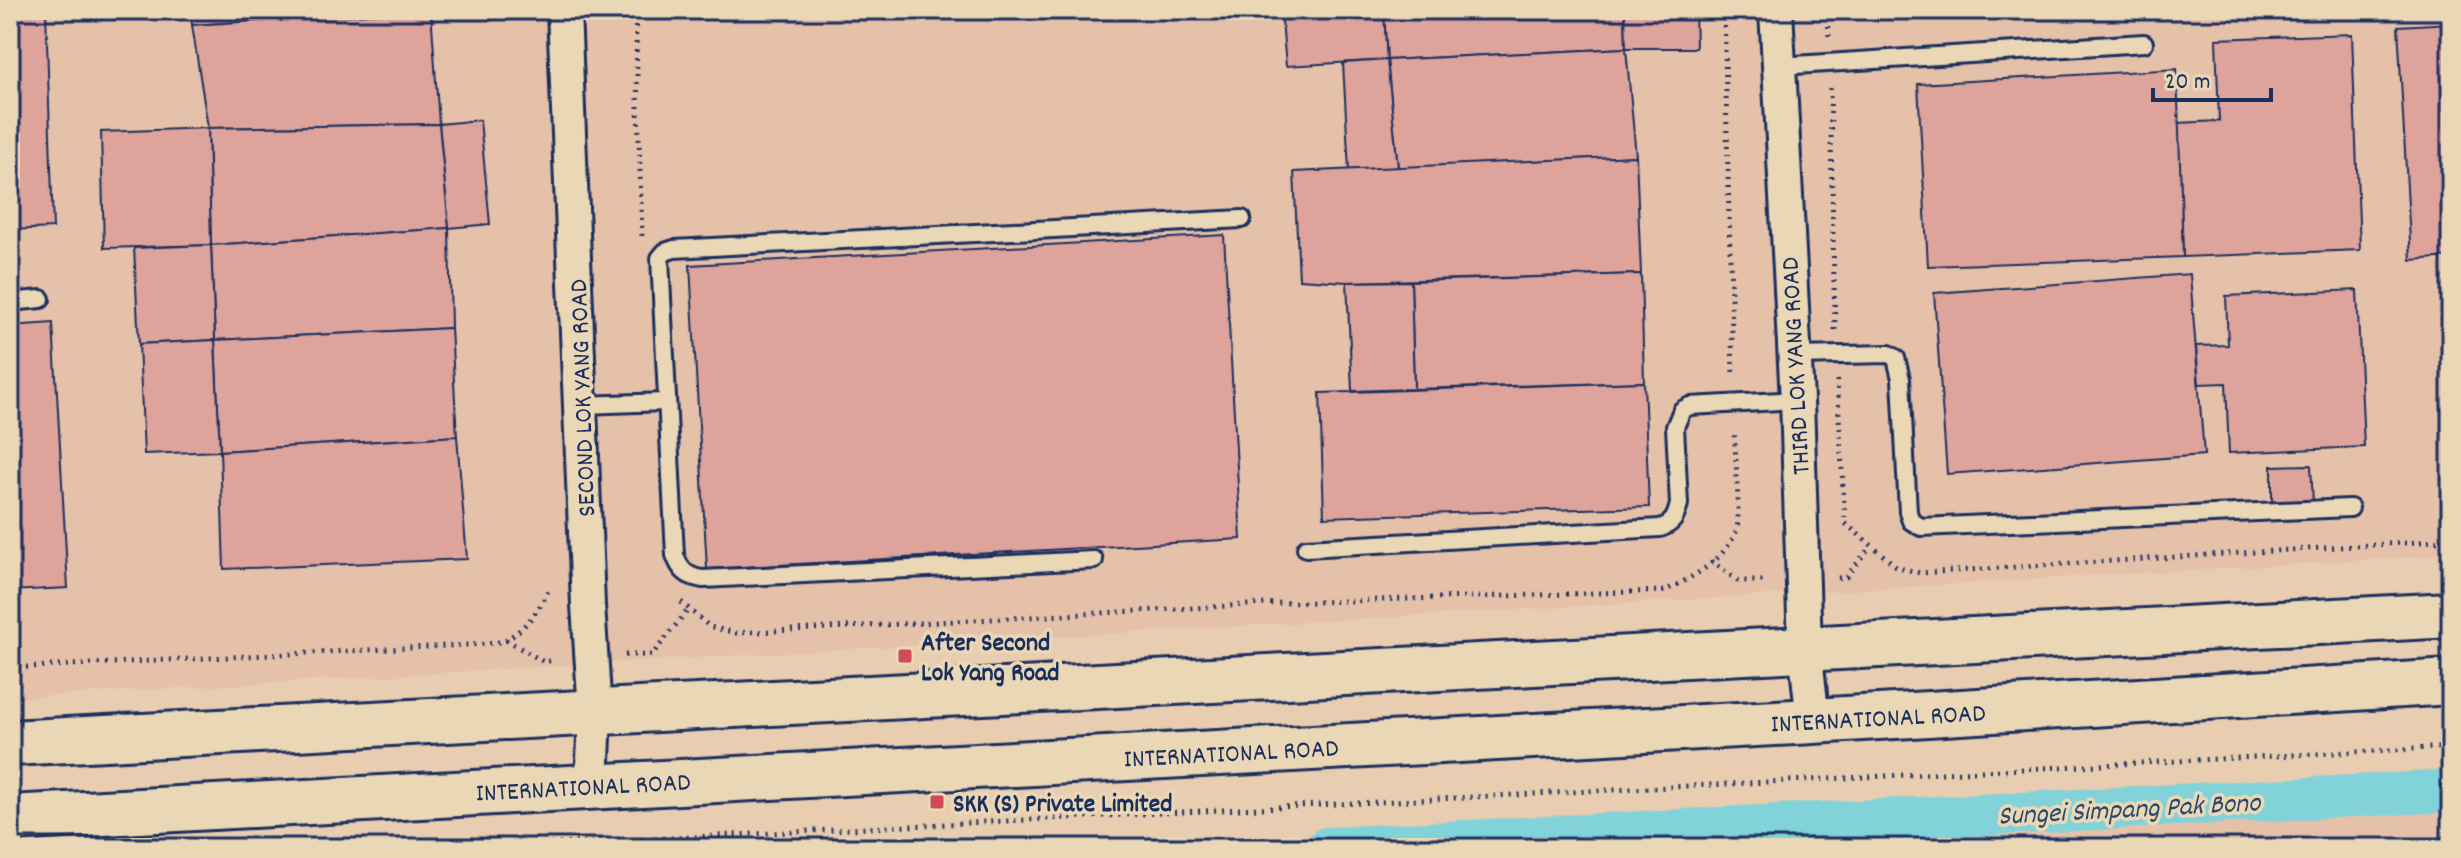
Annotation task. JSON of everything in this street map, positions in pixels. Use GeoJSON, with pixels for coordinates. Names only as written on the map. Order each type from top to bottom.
{"type":"FeatureCollection","features":[{"type":"Feature","properties":{"kind":"main road"},"geometry":{"type":"LineString","coordinates":[[10,743],[2451,615]]}},
{"type":"Feature","properties":{"kind":"main road","name":"INTERNATIONAL ROAD"},"geometry":{"type":"LineString","coordinates":[[10,818],[1813,721],[2451,682]]}},
{"type":"Feature","properties":{"kind":"street","name":"SECOND LOK YANG ROAD"},"geometry":{"type":"LineString","coordinates":[[564,10],[595,712],[592,785]]}},
{"type":"Feature","properties":{"kind":"street","name":"THIRD LOK YANG ROAD"},"geometry":{"type":"LineString","coordinates":[[1776,10],[1795,356],[1805,648],[1813,721]]}},
{"type":"Feature","properties":{"kind":"lane"},"geometry":{"type":"LineString","coordinates":[[1779,66],[2144,43]]}},
{"type":"Feature","properties":{"kind":"lane"},"geometry":{"type":"LineString","coordinates":[[1094,560],[693,578],[678,566],[675,555],[658,266],[665,252],[674,249],[1242,219]]}},
{"type":"Feature","properties":{"kind":"lane"},"geometry":{"type":"LineString","coordinates":[[10,302],[41,299]]}},
{"type":"Feature","properties":{"kind":"lane"},"geometry":{"type":"LineString","coordinates":[[1795,356],[1889,354],[1896,358],[1901,379],[1908,512],[1911,521],[1921,527],[2350,508]]}},
{"type":"Feature","properties":{"kind":"lane"},"geometry":{"type":"LineString","coordinates":[[1306,548],[1670,525],[1677,515],[1679,504],[1675,427],[1682,410],[1690,406],[1797,400]]}},
{"type":"Feature","properties":{"kind":"lane"},"geometry":{"type":"LineString","coordinates":[[582,405],[666,402]]}},
{"type":"Feature","properties":{"kind":"path"},"geometry":{"type":"LineString","coordinates":[[635,10],[642,246]]}},
{"type":"Feature","properties":{"kind":"path"},"geometry":{"type":"LineString","coordinates":[[674,593],[688,610],[710,627],[737,633],[1283,603],[1664,591],[1696,576],[1723,550],[1737,531],[1724,10]]}},
{"type":"Feature","properties":{"kind":"path"},"geometry":{"type":"LineString","coordinates":[[1828,10],[1835,355],[1845,523],[1897,567],[1920,573],[2451,540]]}},
{"type":"Feature","properties":{"kind":"path"},"geometry":{"type":"LineString","coordinates":[[10,668],[487,644],[506,640]]}},
{"type":"Feature","properties":{"kind":"path"},"geometry":{"type":"LineString","coordinates":[[479,848],[2451,747]]}},
{"type":"Feature","properties":{"kind":"shaded area"},"geometry":{"type":"Polygon","coordinates":[[[10,10],[2451,10],[2451,555],[10,698],[10,10]]]}},
{"type":"Feature","properties":{"kind":"shaded area"},"geometry":{"type":"Polygon","coordinates":[[[2451,769],[2451,848],[1133,848],[2451,769]]]}},
{"type":"Feature","properties":{"kind":"building"},"geometry":{"type":"Polygon","coordinates":[[[10,10],[46,10],[53,228],[10,230],[10,10]]]}},
{"type":"Feature","properties":{"kind":"building"},"geometry":{"type":"Polygon","coordinates":[[[190,10],[417,10],[192,25],[190,10]]]}},
{"type":"Feature","properties":{"kind":"building"},"geometry":{"type":"Polygon","coordinates":[[[431,10],[439,124],[208,128],[192,25],[431,10]]]}},
{"type":"Feature","properties":{"kind":"building"},"geometry":{"type":"Polygon","coordinates":[[[1281,10],[1384,10],[1387,60],[1286,66],[1281,10]]]}},
{"type":"Feature","properties":{"kind":"building"},"geometry":{"type":"Polygon","coordinates":[[[1384,10],[1625,10],[1626,48],[1387,60],[1384,10]]]}},
{"type":"Feature","properties":{"kind":"building"},"geometry":{"type":"Polygon","coordinates":[[[1625,10],[1695,10],[1696,48],[1626,48],[1625,10]]]}},
{"type":"Feature","properties":{"kind":"building"},"geometry":{"type":"Polygon","coordinates":[[[2451,23],[2451,257],[2411,260],[2398,26],[2451,23]]]}},
{"type":"Feature","properties":{"kind":"building"},"geometry":{"type":"Polygon","coordinates":[[[2352,34],[2360,250],[2183,257],[2178,123],[2219,121],[2216,39],[2352,34]]]}},
{"type":"Feature","properties":{"kind":"building"},"geometry":{"type":"Polygon","coordinates":[[[1626,48],[1636,156],[1398,168],[1387,60],[1626,48]]]}},
{"type":"Feature","properties":{"kind":"building"},"geometry":{"type":"Polygon","coordinates":[[[1387,60],[1398,168],[1349,171],[1343,63],[1387,60]]]}},
{"type":"Feature","properties":{"kind":"building"},"geometry":{"type":"Polygon","coordinates":[[[2177,69],[2183,257],[1928,266],[1918,84],[2177,69]]]}},
{"type":"Feature","properties":{"kind":"building"},"geometry":{"type":"Polygon","coordinates":[[[480,120],[490,224],[449,228],[439,124],[480,120]]]}},
{"type":"Feature","properties":{"kind":"building"},"geometry":{"type":"Polygon","coordinates":[[[439,124],[449,228],[211,245],[208,128],[439,124]]]}},
{"type":"Feature","properties":{"kind":"building"},"geometry":{"type":"Polygon","coordinates":[[[208,128],[211,245],[104,248],[101,132],[208,128]]]}},
{"type":"Feature","properties":{"kind":"building"},"geometry":{"type":"Polygon","coordinates":[[[1636,156],[1641,274],[1347,282],[1299,279],[1294,172],[1636,156]]]}},
{"type":"Feature","properties":{"kind":"building"},"geometry":{"type":"Polygon","coordinates":[[[449,228],[451,328],[215,340],[211,245],[449,228]]]}},
{"type":"Feature","properties":{"kind":"building"},"geometry":{"type":"Polygon","coordinates":[[[1224,235],[1241,539],[707,569],[690,265],[1224,235]]]}},
{"type":"Feature","properties":{"kind":"building"},"geometry":{"type":"Polygon","coordinates":[[[211,245],[215,340],[139,344],[134,248],[211,245]]]}},
{"type":"Feature","properties":{"kind":"building"},"geometry":{"type":"Polygon","coordinates":[[[1641,274],[1644,382],[1414,389],[1411,281],[1641,274]]]}},
{"type":"Feature","properties":{"kind":"building"},"geometry":{"type":"Polygon","coordinates":[[[2190,274],[2204,455],[1947,474],[1934,293],[2190,274]]]}},
{"type":"Feature","properties":{"kind":"building"},"geometry":{"type":"Polygon","coordinates":[[[1411,281],[1414,389],[1352,391],[1347,282],[1411,281]]]}},
{"type":"Feature","properties":{"kind":"building"},"geometry":{"type":"Polygon","coordinates":[[[2357,290],[2364,447],[2229,453],[2226,383],[2199,384],[2196,346],[2228,345],[2226,296],[2357,290]]]}},
{"type":"Feature","properties":{"kind":"building"},"geometry":{"type":"Polygon","coordinates":[[[53,323],[68,588],[10,591],[10,326],[53,323]]]}},
{"type":"Feature","properties":{"kind":"building"},"geometry":{"type":"Polygon","coordinates":[[[451,328],[457,436],[220,451],[215,340],[451,328]]]}},
{"type":"Feature","properties":{"kind":"building"},"geometry":{"type":"Polygon","coordinates":[[[215,340],[220,451],[144,454],[139,344],[215,340]]]}},
{"type":"Feature","properties":{"kind":"building"},"geometry":{"type":"Polygon","coordinates":[[[1644,382],[1649,507],[1324,517],[1320,393],[1644,382]]]}},
{"type":"Feature","properties":{"kind":"building"},"geometry":{"type":"Polygon","coordinates":[[[457,436],[467,559],[224,569],[220,451],[457,436]]]}},
{"type":"Feature","properties":{"kind":"building"},"geometry":{"type":"Polygon","coordinates":[[[2311,465],[2313,503],[2272,504],[2272,466],[2311,465]]]}},
{"type":"Feature","properties":{"kind":"waterway","name":"Sungei Simpang Pak Bono"},"geometry":{"type":"LineString","coordinates":[[1327,848],[2451,791]]}},
{"type":"Feature","properties":{"kind":"place","name":"After Second Lok Yang Road"},"geometry":{"type":"Point","coordinates":[905,656]}},
{"type":"Feature","properties":{"kind":"place","name":"SKK (S) Private Limited"},"geometry":{"type":"Point","coordinates":[937,802]}}]}
